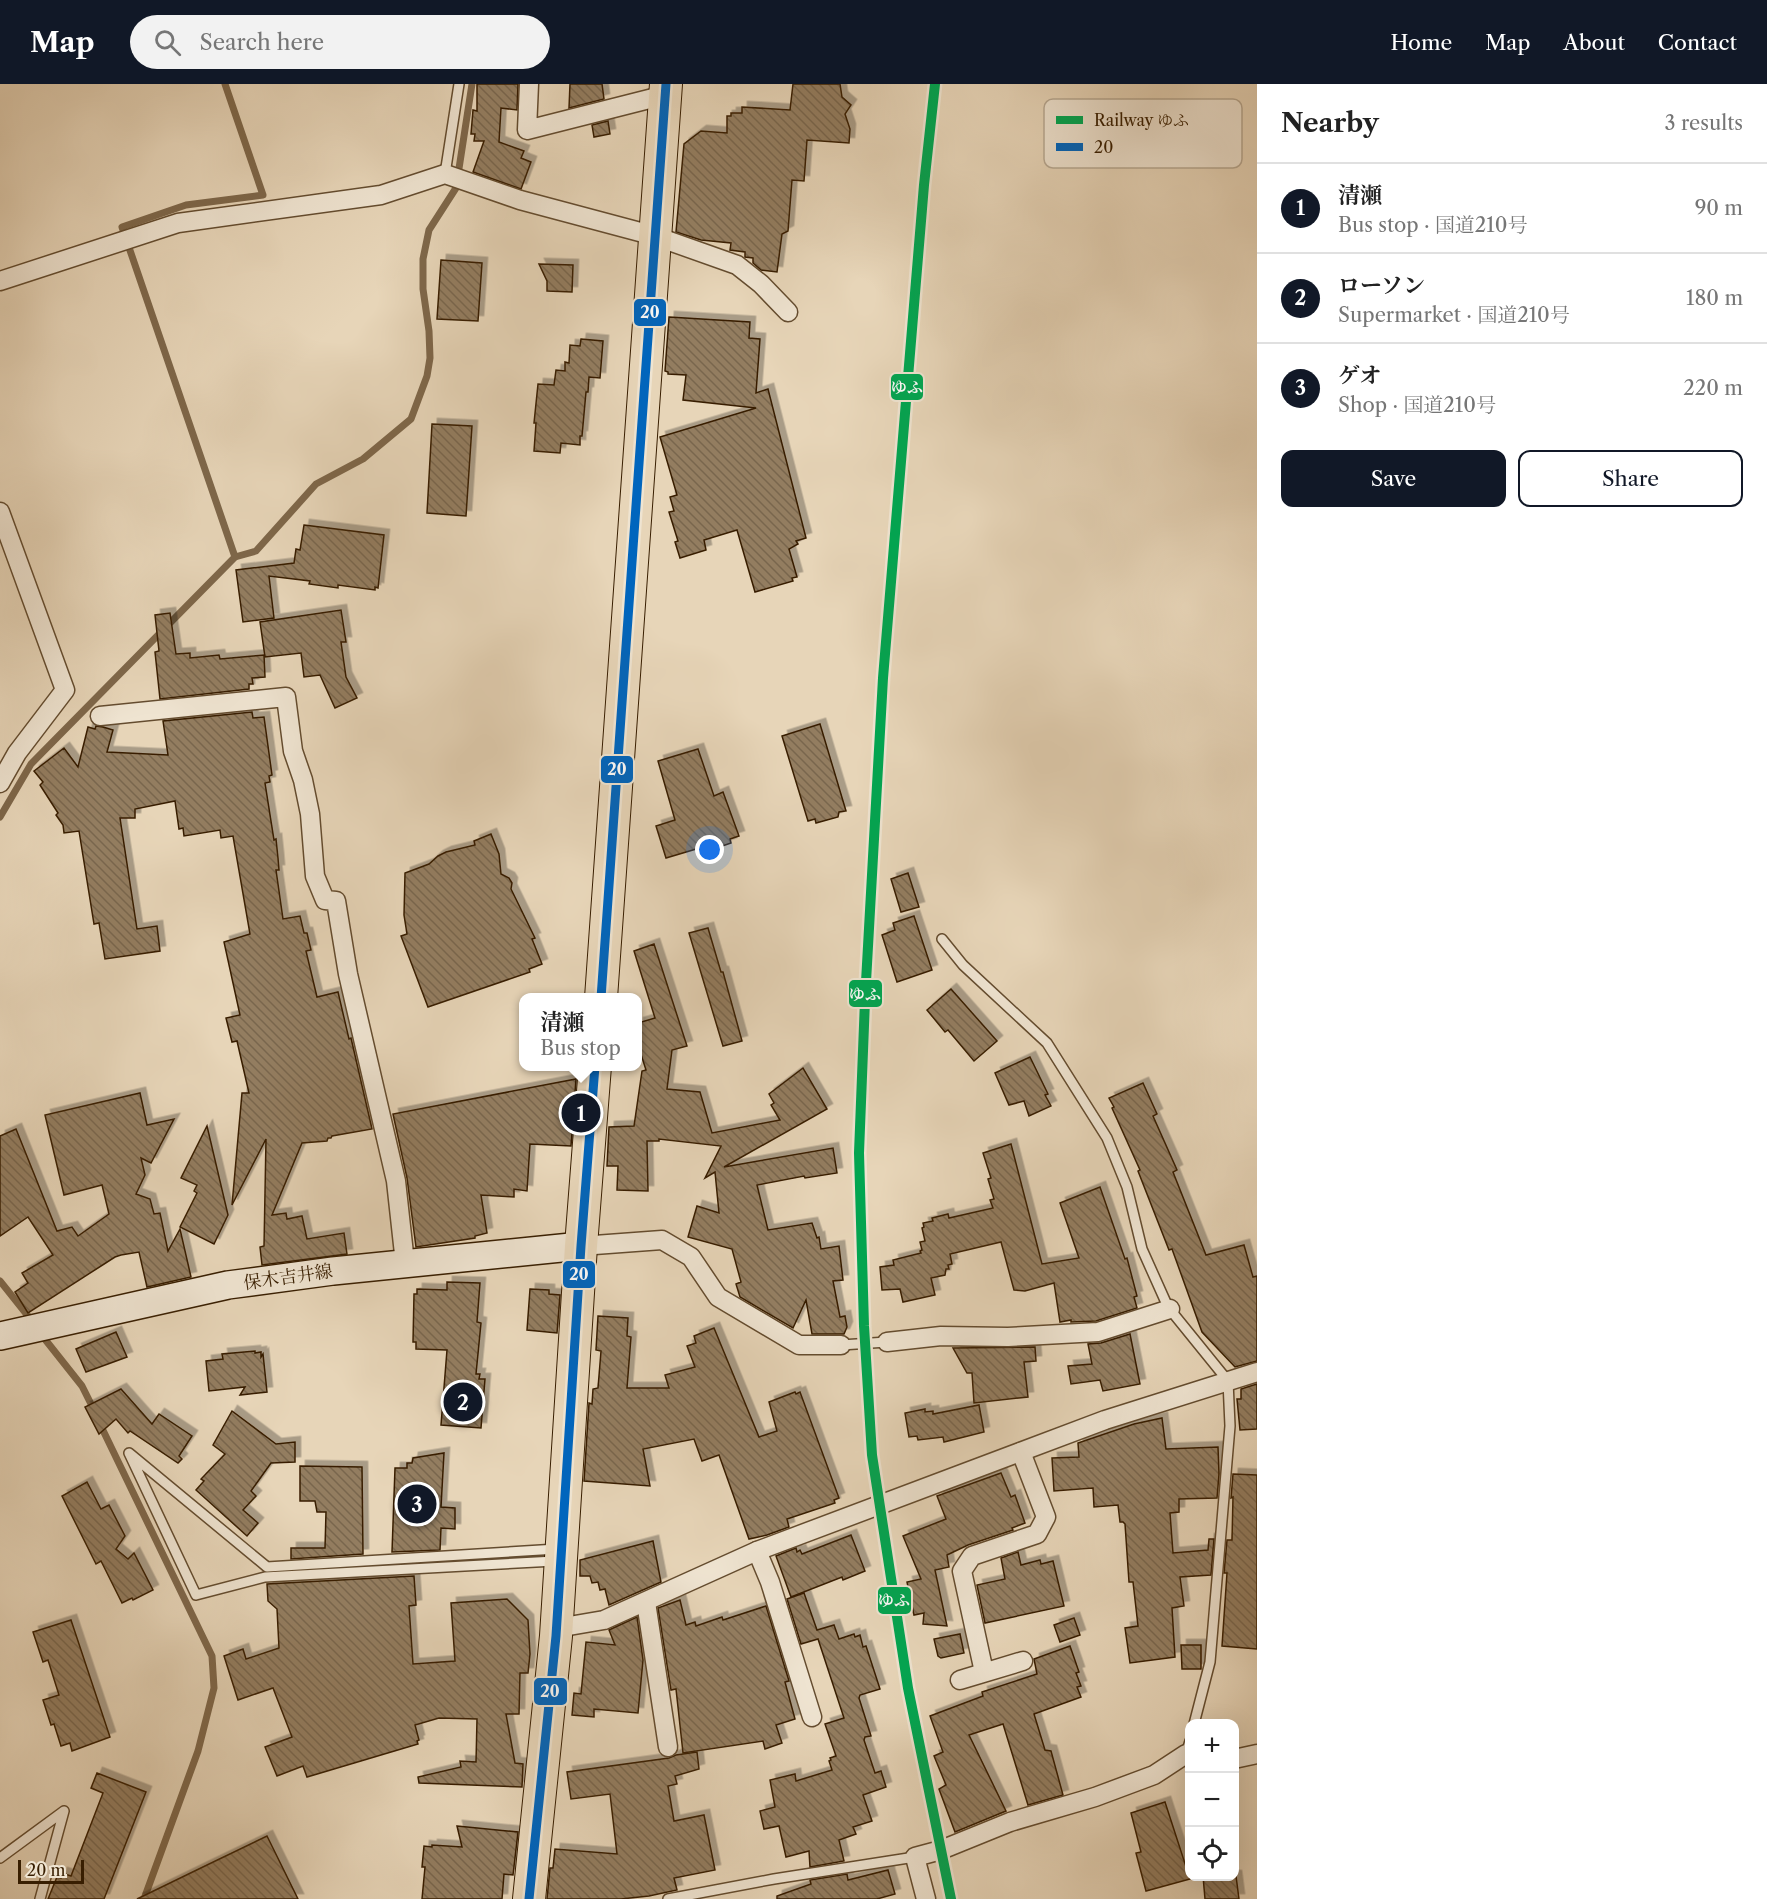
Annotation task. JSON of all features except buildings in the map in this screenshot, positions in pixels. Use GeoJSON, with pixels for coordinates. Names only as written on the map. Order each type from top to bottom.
{"type":"FeatureCollection","features":[{"type":"Feature","properties":{"kind":"highway"},"geometry":{"type":"LineString","coordinates":[[601,993],[665,89]]}},
{"type":"Feature","properties":{"kind":"highway"},"geometry":{"type":"LineString","coordinates":[[529,1899],[557,1625],[595,1071]]}},
{"type":"Feature","properties":{"kind":"main road","name":"保木吉井線"},"geometry":{"type":"LineString","coordinates":[[8,1334],[228,1285],[405,1263],[581,1246]]}},
{"type":"Feature","properties":{"kind":"street"},"geometry":{"type":"LineString","coordinates":[[529,84],[527,130],[665,89]]}},
{"type":"Feature","properties":{"kind":"street"},"geometry":{"type":"LineString","coordinates":[[0,281],[177,223],[381,195],[454,176],[520,200],[655,236],[737,265],[761,284],[788,312]]}},
{"type":"Feature","properties":{"kind":"street"},"geometry":{"type":"LineString","coordinates":[[0,512],[65,690],[17,753],[0,783]]}},
{"type":"Feature","properties":{"kind":"street"},"geometry":{"type":"LineString","coordinates":[[100,716],[286,697],[293,752],[303,780],[310,814],[315,876],[325,900],[336,901],[348,974],[396,1181],[405,1263]]}},
{"type":"Feature","properties":{"kind":"street"},"geometry":{"type":"LineString","coordinates":[[581,1246],[662,1240],[691,1257],[718,1297],[778,1333],[799,1345],[841,1345]]}},
{"type":"Feature","properties":{"kind":"street"},"geometry":{"type":"LineString","coordinates":[[887,1342],[941,1336],[1008,1337],[1098,1332],[1170,1309]]}},
{"type":"Feature","properties":{"kind":"street"},"geometry":{"type":"LineString","coordinates":[[557,1625],[569,1626],[604,1620],[757,1551],[1125,1413],[1257,1372]]}},
{"type":"Feature","properties":{"kind":"street"},"geometry":{"type":"LineString","coordinates":[[984,1672],[962,1571],[972,1556],[1037,1534],[1046,1517],[1021,1452]]}},
{"type":"Feature","properties":{"kind":"street"},"geometry":{"type":"LineString","coordinates":[[757,1551],[770,1582],[812,1717]]}},
{"type":"Feature","properties":{"kind":"street"},"geometry":{"type":"LineString","coordinates":[[646,1602],[668,1747]]}},
{"type":"Feature","properties":{"kind":"street"},"geometry":{"type":"LineString","coordinates":[[960,1680],[1023,1661]]}},
{"type":"Feature","properties":{"kind":"street"},"geometry":{"type":"LineString","coordinates":[[926,1899],[915,1857],[941,1850],[1010,1822],[1095,1797],[1154,1775],[1185,1752]]}},
{"type":"Feature","properties":{"kind":"street"},"geometry":{"type":"LineString","coordinates":[[1239,1758],[1257,1755]]}},
{"type":"Feature","properties":{"kind":"lane"},"geometry":{"type":"LineString","coordinates":[[454,176],[459,84]]}},
{"type":"Feature","properties":{"kind":"lane"},"geometry":{"type":"LineString","coordinates":[[942,939],[963,965],[1047,1042],[1107,1138],[1127,1187],[1142,1249],[1170,1309],[1228,1381],[1230,1426],[1210,1662],[1195,1719]]}},
{"type":"Feature","properties":{"kind":"lane"},"geometry":{"type":"LineString","coordinates":[[841,1345],[887,1342]]}},
{"type":"Feature","properties":{"kind":"lane"},"geometry":{"type":"LineString","coordinates":[[129,1453],[267,1567],[561,1555],[265,1577],[196,1595],[129,1453]]}},
{"type":"Feature","properties":{"kind":"lane"},"geometry":{"type":"LineString","coordinates":[[0,1858],[64,1811],[40,1899]]}},
{"type":"Feature","properties":{"kind":"lane"},"geometry":{"type":"LineString","coordinates":[[668,1899],[774,1879],[915,1857]]}},
{"type":"Feature","properties":{"kind":"waterway"},"geometry":{"type":"LineString","coordinates":[[0,817],[31,764],[235,557],[122,227],[186,205],[263,195],[225,84]]}},
{"type":"Feature","properties":{"kind":"waterway"},"geometry":{"type":"LineString","coordinates":[[235,557],[256,551],[316,484],[363,459],[411,419],[427,376],[430,358],[423,289],[423,259],[429,230],[456,188],[472,84]]}},
{"type":"Feature","properties":{"kind":"waterway"},"geometry":{"type":"LineString","coordinates":[[0,1281],[32,1321]]}},
{"type":"Feature","properties":{"kind":"waterway"},"geometry":{"type":"LineString","coordinates":[[40,1333],[82,1386],[95,1412]]}},
{"type":"Feature","properties":{"kind":"waterway"},"geometry":{"type":"LineString","coordinates":[[99,1422],[212,1656],[214,1688],[198,1751],[144,1899]]}},
{"type":"Feature","properties":{"kind":"rail line","name":"ゆふ"},"geometry":{"type":"LineString","coordinates":[[935,84],[924,185],[883,678],[859,1153],[864,1326],[872,1455],[908,1688],[951,1899]]}},
{"type":"Feature","properties":{"kind":"transit line","name":"20"},"geometry":{"type":"LineString","coordinates":[[601,993],[666,84]]}},
{"type":"Feature","properties":{"kind":"transit line","name":"20"},"geometry":{"type":"LineString","coordinates":[[529,1899],[556,1636],[595,1071]]}},
{"type":"Feature","properties":{"kind":"place","name":"清瀬"},"geometry":{"type":"Point","coordinates":[581,1113]}},
{"type":"Feature","properties":{"kind":"place","name":"ローソン"},"geometry":{"type":"Point","coordinates":[463,1402]}},
{"type":"Feature","properties":{"kind":"place","name":"ゲオ"},"geometry":{"type":"Point","coordinates":[417,1504]}}]}
